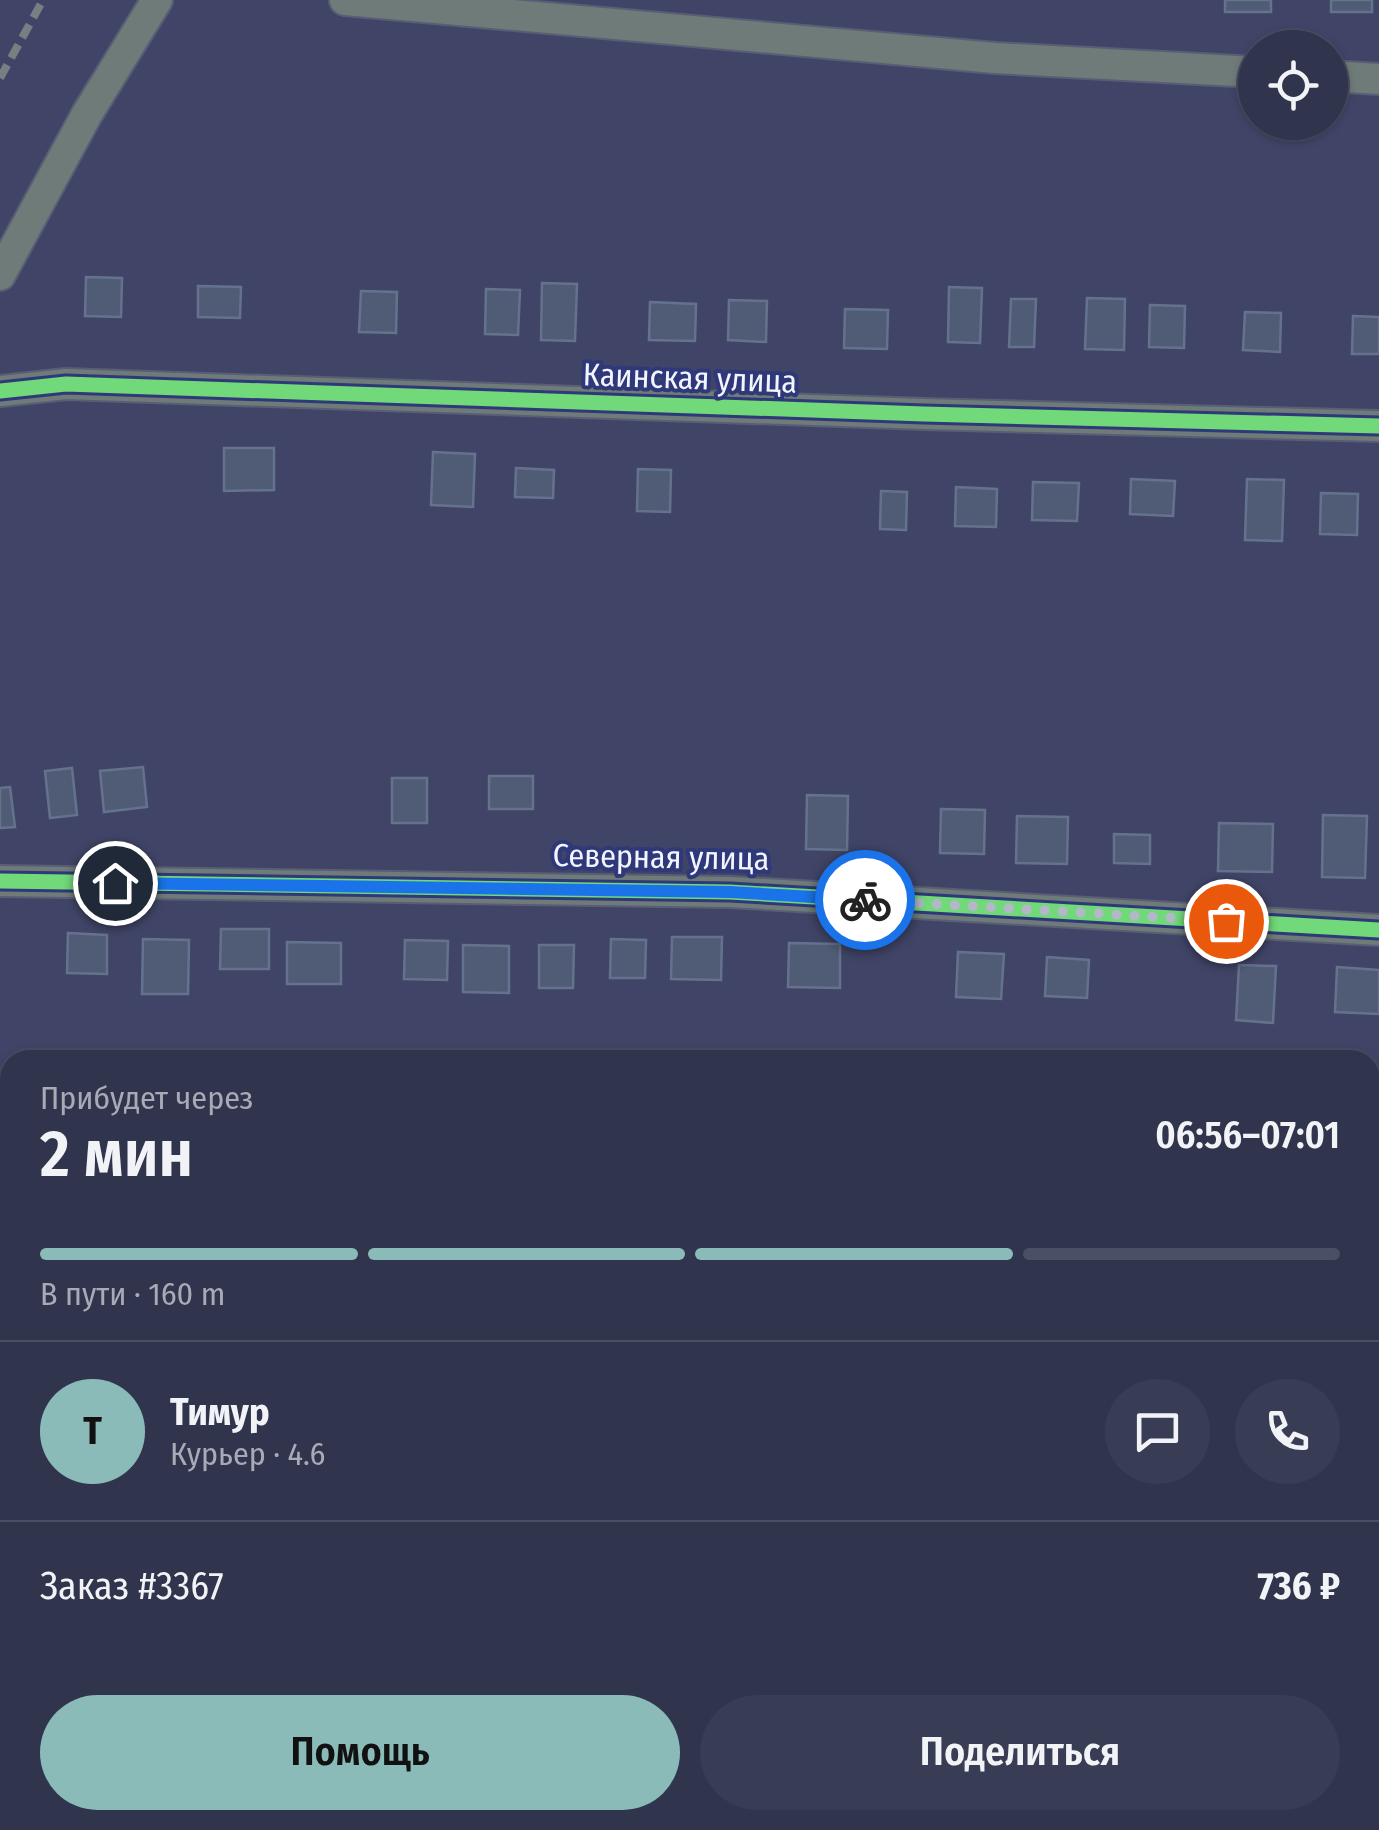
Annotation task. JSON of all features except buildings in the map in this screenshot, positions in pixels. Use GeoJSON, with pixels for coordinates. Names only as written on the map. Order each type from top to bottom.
{"type":"FeatureCollection","features":[{"type":"Feature","properties":{"kind":"street"},"geometry":{"type":"LineString","coordinates":[[0,275],[87,114],[157,0]]}},
{"type":"Feature","properties":{"kind":"street"},"geometry":{"type":"LineString","coordinates":[[346,0],[995,58],[1238,71]]}},
{"type":"Feature","properties":{"kind":"street"},"geometry":{"type":"LineString","coordinates":[[1348,77],[1379,79]]}},
{"type":"Feature","properties":{"kind":"street","name":"Каинская улица"},"geometry":{"type":"LineString","coordinates":[[0,391],[66,384],[1379,426]]}},
{"type":"Feature","properties":{"kind":"street","name":"Северная улица"},"geometry":{"type":"LineString","coordinates":[[0,882],[730,892],[1379,930]]}},
{"type":"Feature","properties":{"kind":"railway"},"geometry":{"type":"LineString","coordinates":[[0,78],[43,0]]}},
{"type":"Feature","properties":{"kind":"cycle path"},"geometry":{"type":"LineString","coordinates":[[0,391],[66,384],[1379,426]]}},
{"type":"Feature","properties":{"kind":"cycle path"},"geometry":{"type":"LineString","coordinates":[[0,881],[730,892],[1379,930]]}},
{"type":"Feature","properties":{"kind":"way so far"},"geometry":{"type":"LineString","coordinates":[[865,900],[1226,921]]}},
{"type":"Feature","properties":{"kind":"route"},"geometry":{"type":"LineString","coordinates":[[115,883],[730,892],[865,900]]}}]}
